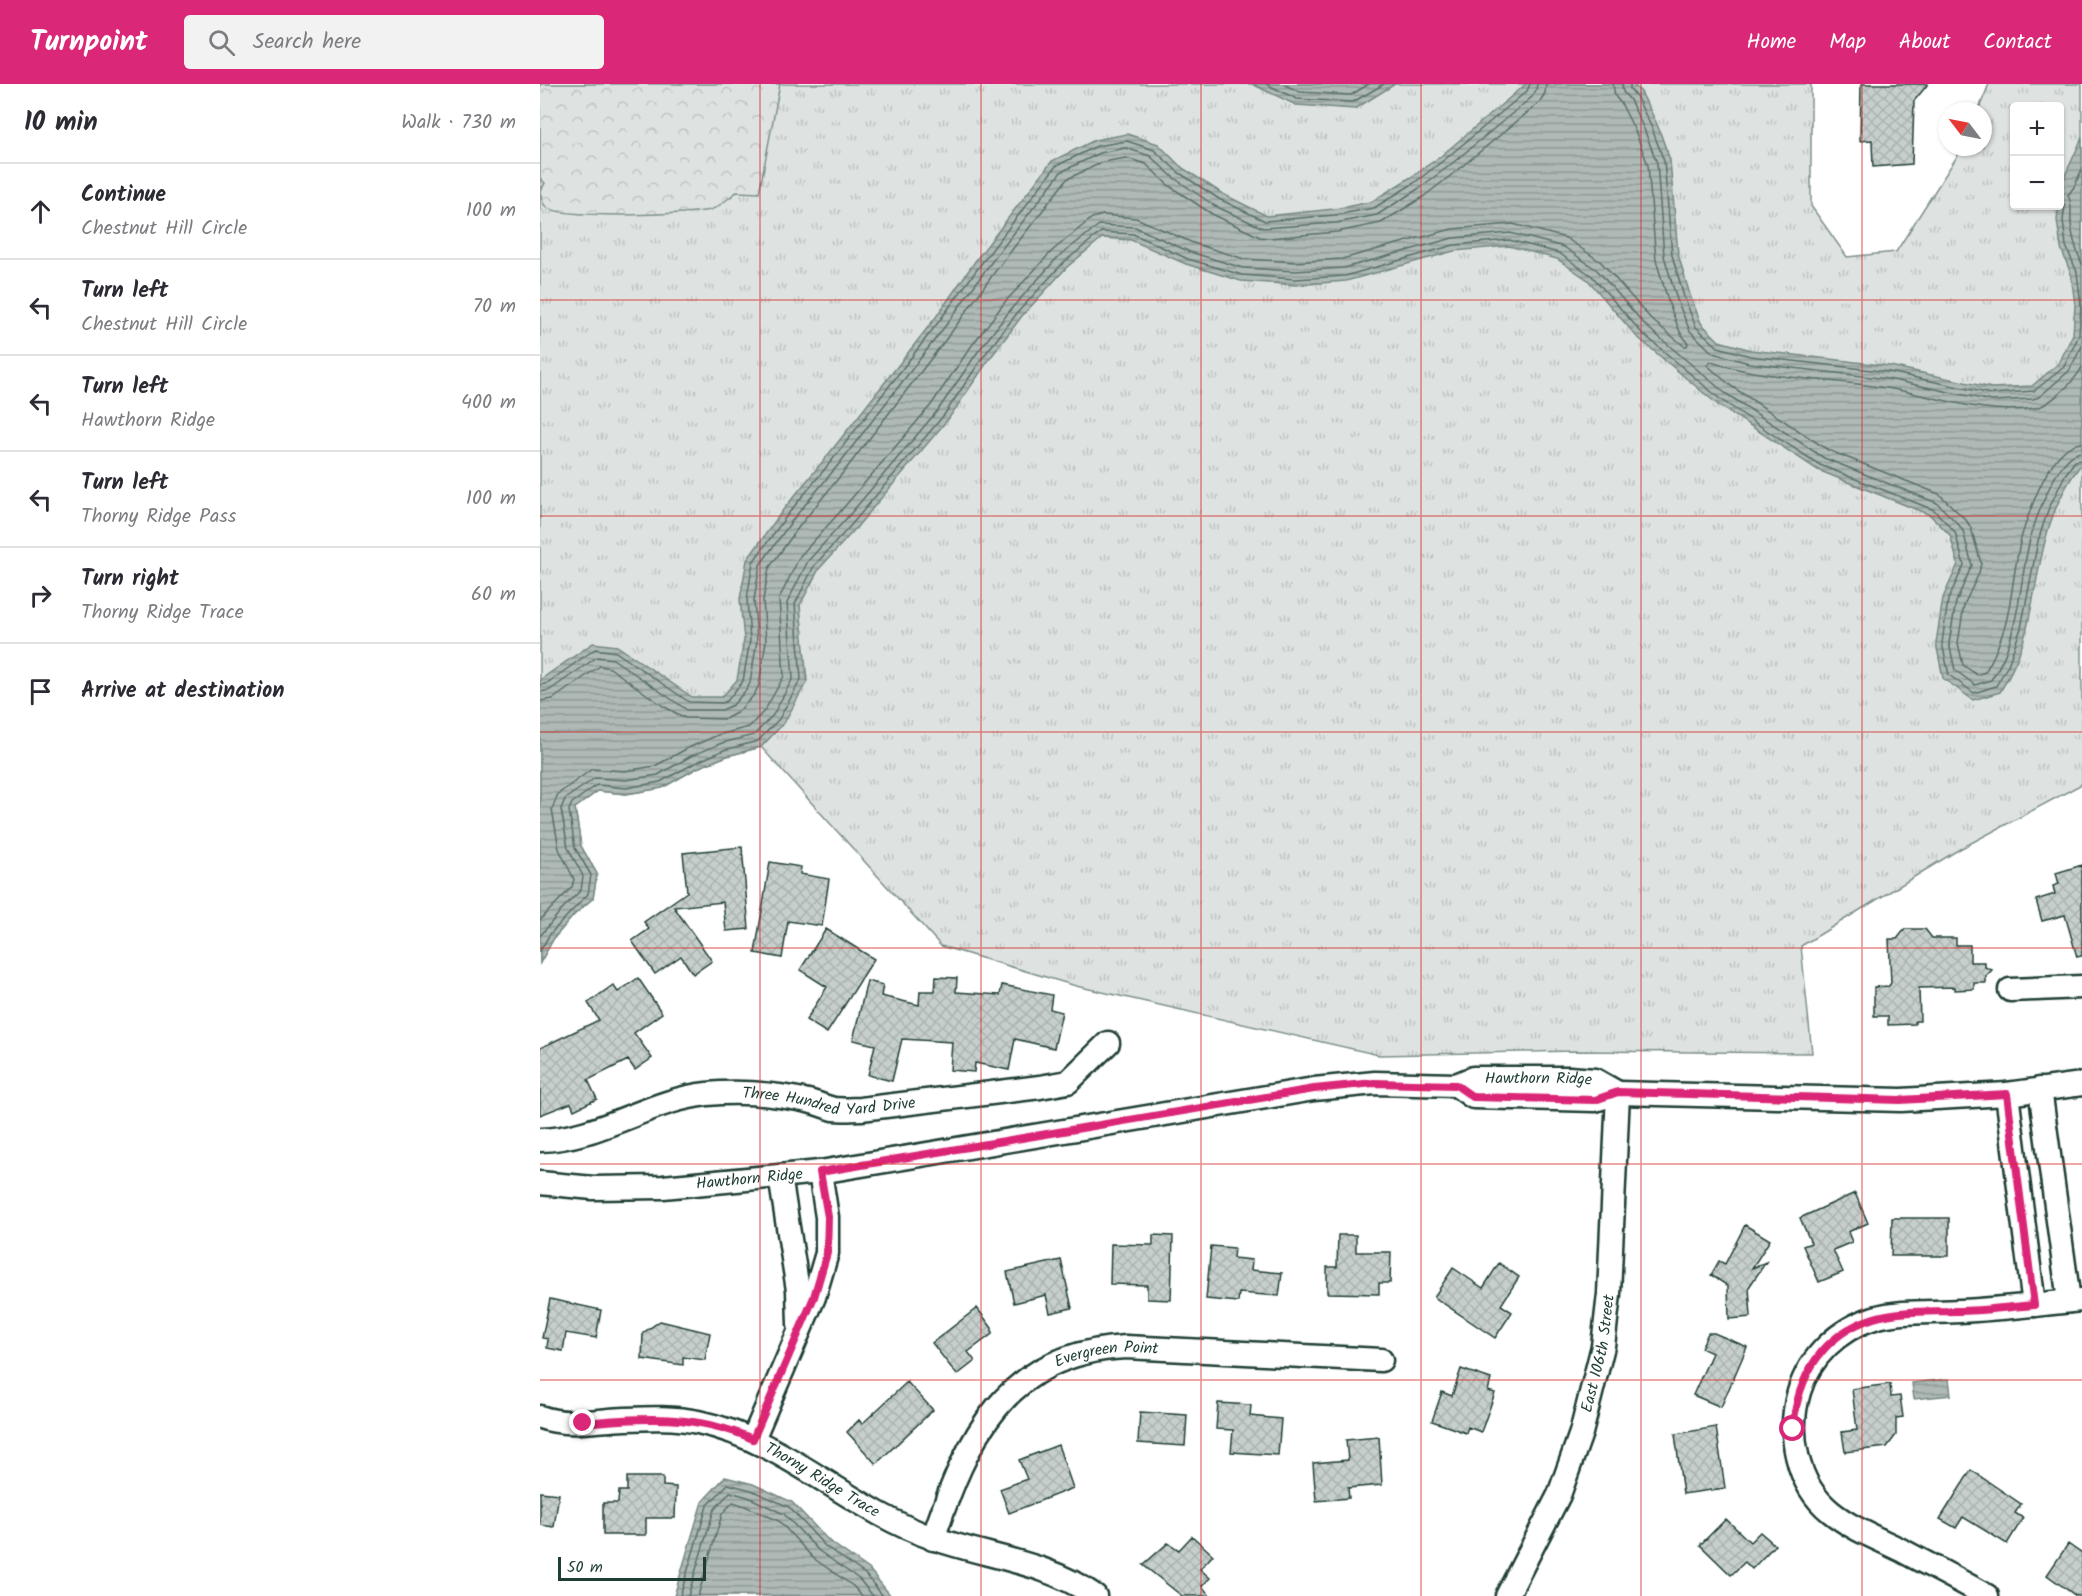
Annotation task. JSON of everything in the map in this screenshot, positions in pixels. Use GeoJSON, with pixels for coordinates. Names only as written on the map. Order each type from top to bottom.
{"type":"FeatureCollection","features":[{"type":"Feature","properties":{"kind":"street"},"geometry":{"type":"LineString","coordinates":[[2010,990],[2082,987]]}},
{"type":"Feature","properties":{"kind":"street","name":"Three Hundred Yard Drive"},"geometry":{"type":"LineString","coordinates":[[540,1140],[586,1133],[652,1107],[705,1094],[735,1092],[807,1101],[835,1109],[844,1109],[990,1095],[1040,1087],[1068,1082],[1108,1043]]}},
{"type":"Feature","properties":{"kind":"street","name":"Hawthorn Ridge"},"geometry":{"type":"LineString","coordinates":[[540,1183],[593,1188],[663,1187],[820,1172],[1314,1089],[1374,1083],[1456,1085],[1473,1097],[1595,1100],[1618,1092],[1900,1100],[2007,1094],[2082,1084]]}},
{"type":"Feature","properties":{"kind":"street"},"geometry":{"type":"LineString","coordinates":[[1987,1596],[1850,1525],[1829,1511],[1814,1493],[1802,1471],[1794,1449],[1795,1406],[1800,1388],[1819,1354],[1833,1340],[1853,1326],[1875,1318],[1909,1312],[1959,1311],[2075,1301],[2040,1089]]}},
{"type":"Feature","properties":{"kind":"street","name":"East 106th Street"},"geometry":{"type":"LineString","coordinates":[[1508,1596],[1559,1495],[1581,1433],[1603,1346],[1609,1294],[1618,1092]]}},
{"type":"Feature","properties":{"kind":"street"},"geometry":{"type":"LineString","coordinates":[[2007,1094],[2034,1305]]}},
{"type":"Feature","properties":{"kind":"street"},"geometry":{"type":"LineString","coordinates":[[753,1439],[814,1297],[827,1253],[828,1217],[820,1172]]}},
{"type":"Feature","properties":{"kind":"street"},"geometry":{"type":"LineString","coordinates":[[780,1176],[798,1290],[799,1332]]}},
{"type":"Feature","properties":{"kind":"street","name":"Evergreen Point"},"geometry":{"type":"LineString","coordinates":[[933,1539],[964,1458],[984,1424],[1006,1398],[1034,1374],[1068,1357],[1108,1348],[1126,1347],[1381,1360]]}},
{"type":"Feature","properties":{"kind":"street","name":"Thorny Ridge Trace"},"geometry":{"type":"LineString","coordinates":[[540,1417],[552,1422],[583,1423],[672,1418],[735,1431],[784,1454],[878,1514],[933,1539],[1042,1570],[1070,1581],[1095,1596]]}},
{"type":"Feature","properties":{"kind":"green space"},"geometry":{"type":"Polygon","coordinates":[[[540,84],[1811,84],[1811,206],[1847,257],[1896,252],[1957,156],[1992,156],[1992,102],[1982,102],[1989,84],[2082,84],[2082,784],[1958,850],[1801,946],[1812,1053],[1575,1051],[1379,1055],[1076,986],[941,946],[761,747],[727,756],[697,768],[662,788],[626,794],[598,791],[575,808],[581,846],[597,874],[593,898],[554,938],[540,963],[540,84]]]}},
{"type":"Feature","properties":{"kind":"green space"},"geometry":{"type":"Polygon","coordinates":[[[540,84],[780,84],[759,193],[737,192],[713,209],[697,212],[598,215],[556,211],[546,207],[541,195],[545,183],[540,178],[540,84]]]}},
{"type":"Feature","properties":{"kind":"water"},"geometry":{"type":"Polygon","coordinates":[[[1252,84],[1395,84],[1355,109],[1296,105],[1252,84]]]}},
{"type":"Feature","properties":{"kind":"water"},"geometry":{"type":"Polygon","coordinates":[[[1526,84],[1633,84],[1641,92],[1657,124],[1670,160],[1678,254],[1690,295],[1701,323],[1719,341],[1751,350],[1890,366],[1992,388],[2032,386],[2059,363],[2073,334],[2075,305],[2071,274],[2061,248],[2057,220],[2058,210],[2064,210],[2064,178],[2082,138],[2082,463],[2058,502],[2045,542],[2025,636],[2009,677],[2000,692],[1973,700],[1943,678],[1936,643],[1943,598],[1958,564],[1950,535],[1930,515],[1818,470],[1717,404],[1636,336],[1588,280],[1557,259],[1509,246],[1454,251],[1346,281],[1296,285],[1241,281],[1186,264],[1131,240],[1102,238],[1067,267],[1022,316],[949,418],[819,569],[800,605],[807,681],[784,723],[761,747],[727,756],[697,768],[662,788],[626,794],[598,791],[575,808],[581,846],[597,874],[593,898],[554,938],[540,963],[540,680],[593,643],[617,646],[692,697],[722,697],[737,680],[744,640],[740,599],[747,560],[783,510],[936,317],[976,260],[1052,161],[1095,140],[1127,134],[1158,144],[1181,167],[1223,194],[1267,216],[1334,209],[1371,202],[1441,156],[1526,84]]]}},
{"type":"Feature","properties":{"kind":"water"},"geometry":{"type":"Polygon","coordinates":[[[1949,1379],[1951,1395],[1914,1399],[1912,1383],[1949,1379]]]}},
{"type":"Feature","properties":{"kind":"water"},"geometry":{"type":"Polygon","coordinates":[[[725,1477],[753,1484],[792,1502],[829,1541],[869,1569],[891,1596],[674,1596],[702,1502],[725,1477]]]}},
{"type":"Feature","properties":{"kind":"building"},"geometry":{"type":"Polygon","coordinates":[[[1861,84],[1928,84],[1914,101],[1912,164],[1873,167],[1872,140],[1860,141],[1861,84]]]}},
{"type":"Feature","properties":{"kind":"building"},"geometry":{"type":"Polygon","coordinates":[[[742,847],[749,929],[726,931],[723,902],[674,907],[712,961],[693,974],[681,956],[655,974],[632,941],[649,929],[644,922],[687,892],[683,853],[742,847]]]}},
{"type":"Feature","properties":{"kind":"building"},"geometry":{"type":"Polygon","coordinates":[[[770,862],[801,867],[800,874],[829,879],[822,926],[788,921],[782,958],[755,953],[770,862]]]}},
{"type":"Feature","properties":{"kind":"building"},"geometry":{"type":"Polygon","coordinates":[[[2082,865],[2082,956],[2077,957],[2065,915],[2042,921],[2036,900],[2055,894],[2053,886],[2059,884],[2056,873],[2082,865]]]}},
{"type":"Feature","properties":{"kind":"building"},"geometry":{"type":"Polygon","coordinates":[[[826,929],[874,959],[827,1033],[806,1020],[827,987],[800,970],[826,929]]]}},
{"type":"Feature","properties":{"kind":"building"},"geometry":{"type":"Polygon","coordinates":[[[1905,929],[1925,929],[1932,938],[1956,938],[1956,945],[1970,945],[1970,962],[1985,962],[1985,967],[1992,970],[1986,976],[1986,983],[1974,983],[1974,989],[1919,988],[1920,1021],[1915,1021],[1915,1024],[1888,1025],[1888,1016],[1874,1016],[1874,987],[1889,986],[1891,983],[1889,939],[1897,939],[1905,929]]]}},
{"type":"Feature","properties":{"kind":"building"},"geometry":{"type":"Polygon","coordinates":[[[936,977],[957,978],[956,992],[1000,995],[1002,985],[1052,995],[1050,1009],[1062,1012],[1054,1048],[1015,1039],[1009,1070],[975,1063],[974,1072],[950,1070],[952,1042],[902,1039],[892,1081],[868,1075],[875,1045],[853,1040],[867,981],[883,985],[881,996],[919,1005],[920,991],[935,991],[936,977]]]}},
{"type":"Feature","properties":{"kind":"building"},"geometry":{"type":"Polygon","coordinates":[[[638,978],[662,1013],[634,1033],[652,1058],[635,1070],[628,1060],[588,1080],[597,1099],[574,1110],[571,1103],[540,1115],[540,1048],[599,1020],[588,1003],[613,985],[618,992],[638,978]]]}},
{"type":"Feature","properties":{"kind":"building"},"geometry":{"type":"Polygon","coordinates":[[[1855,1193],[1868,1223],[1848,1232],[1852,1242],[1833,1250],[1843,1272],[1819,1282],[1803,1246],[1811,1243],[1800,1218],[1855,1193]]]}},
{"type":"Feature","properties":{"kind":"building"},"geometry":{"type":"Polygon","coordinates":[[[1892,1218],[1949,1218],[1949,1256],[1891,1256],[1892,1218]]]}},
{"type":"Feature","properties":{"kind":"building"},"geometry":{"type":"Polygon","coordinates":[[[1745,1225],[1770,1240],[1752,1268],[1766,1262],[1749,1287],[1751,1317],[1729,1319],[1728,1286],[1711,1275],[1719,1261],[1725,1264],[1745,1225]]]}},
{"type":"Feature","properties":{"kind":"building"},"geometry":{"type":"Polygon","coordinates":[[[1153,1235],[1173,1236],[1171,1300],[1147,1299],[1147,1285],[1110,1284],[1111,1244],[1153,1245],[1153,1235]]]}},
{"type":"Feature","properties":{"kind":"building"},"geometry":{"type":"Polygon","coordinates":[[[1338,1235],[1356,1235],[1356,1252],[1391,1252],[1390,1283],[1379,1283],[1379,1294],[1327,1293],[1327,1267],[1337,1267],[1338,1235]]]}},
{"type":"Feature","properties":{"kind":"building"},"geometry":{"type":"Polygon","coordinates":[[[1211,1246],[1234,1248],[1233,1258],[1252,1260],[1251,1270],[1282,1273],[1279,1296],[1239,1293],[1238,1302],[1206,1299],[1211,1246]]]}},
{"type":"Feature","properties":{"kind":"building"},"geometry":{"type":"Polygon","coordinates":[[[1061,1260],[1072,1308],[1050,1313],[1046,1295],[1014,1303],[1007,1272],[1061,1260]]]}},
{"type":"Feature","properties":{"kind":"building"},"geometry":{"type":"Polygon","coordinates":[[[1499,1263],[1519,1277],[1501,1305],[1512,1312],[1495,1338],[1434,1297],[1453,1268],[1483,1288],[1499,1263]]]}},
{"type":"Feature","properties":{"kind":"building"},"geometry":{"type":"Polygon","coordinates":[[[550,1299],[601,1310],[596,1338],[566,1333],[563,1351],[547,1348],[548,1339],[542,1338],[550,1299]]]}},
{"type":"Feature","properties":{"kind":"building"},"geometry":{"type":"Polygon","coordinates":[[[977,1308],[992,1328],[992,1334],[968,1352],[975,1361],[957,1375],[932,1343],[977,1308]]]}},
{"type":"Feature","properties":{"kind":"building"},"geometry":{"type":"Polygon","coordinates":[[[660,1321],[710,1333],[705,1360],[683,1357],[683,1365],[642,1359],[643,1333],[660,1321]]]}},
{"type":"Feature","properties":{"kind":"building"},"geometry":{"type":"Polygon","coordinates":[[[1708,1333],[1714,1333],[1747,1347],[1721,1407],[1693,1395],[1712,1353],[1701,1348],[1708,1333]]]}},
{"type":"Feature","properties":{"kind":"building"},"geometry":{"type":"Polygon","coordinates":[[[1461,1369],[1491,1379],[1488,1391],[1495,1393],[1481,1432],[1468,1427],[1466,1433],[1432,1421],[1442,1392],[1452,1396],[1461,1369]]]}},
{"type":"Feature","properties":{"kind":"building"},"geometry":{"type":"Polygon","coordinates":[[[907,1382],[933,1410],[876,1464],[847,1432],[859,1420],[862,1424],[907,1382]]]}},
{"type":"Feature","properties":{"kind":"building"},"geometry":{"type":"Polygon","coordinates":[[[1890,1384],[1891,1397],[1900,1396],[1903,1417],[1896,1418],[1896,1435],[1887,1447],[1845,1452],[1842,1432],[1857,1430],[1852,1389],[1890,1384]]]}},
{"type":"Feature","properties":{"kind":"building"},"geometry":{"type":"Polygon","coordinates":[[[1218,1403],[1251,1405],[1250,1416],[1281,1419],[1278,1455],[1231,1452],[1233,1430],[1216,1429],[1218,1403]]]}},
{"type":"Feature","properties":{"kind":"building"},"geometry":{"type":"Polygon","coordinates":[[[1140,1412],[1187,1415],[1185,1446],[1138,1443],[1140,1412]]]}},
{"type":"Feature","properties":{"kind":"building"},"geometry":{"type":"Polygon","coordinates":[[[1716,1427],[1725,1488],[1683,1494],[1675,1434],[1716,1427]]]}},
{"type":"Feature","properties":{"kind":"building"},"geometry":{"type":"Polygon","coordinates":[[[1379,1437],[1382,1485],[1348,1488],[1349,1498],[1316,1501],[1313,1463],[1348,1460],[1346,1440],[1379,1437]]]}},
{"type":"Feature","properties":{"kind":"building"},"geometry":{"type":"Polygon","coordinates":[[[1058,1445],[1073,1488],[1009,1513],[1000,1489],[1027,1479],[1019,1460],[1058,1445]]]}},
{"type":"Feature","properties":{"kind":"building"},"geometry":{"type":"Polygon","coordinates":[[[1971,1470],[2021,1504],[2015,1513],[2023,1518],[2007,1544],[1963,1517],[1956,1528],[1940,1519],[1971,1470]]]}},
{"type":"Feature","properties":{"kind":"building"},"geometry":{"type":"Polygon","coordinates":[[[627,1477],[663,1477],[663,1486],[676,1487],[675,1518],[646,1518],[646,1535],[603,1535],[603,1503],[618,1503],[619,1491],[627,1491],[627,1477]]]}},
{"type":"Feature","properties":{"kind":"building"},"geometry":{"type":"Polygon","coordinates":[[[540,1492],[559,1494],[554,1527],[540,1525],[540,1492]]]}},
{"type":"Feature","properties":{"kind":"building"},"geometry":{"type":"Polygon","coordinates":[[[1726,1519],[1750,1542],[1760,1532],[1775,1545],[1752,1569],[1745,1562],[1731,1575],[1700,1545],[1726,1519]]]}},
{"type":"Feature","properties":{"kind":"building"},"geometry":{"type":"Polygon","coordinates":[[[1192,1536],[1213,1555],[1200,1569],[1210,1578],[1202,1586],[1210,1596],[1182,1596],[1143,1565],[1168,1543],[1179,1550],[1192,1536]]]}},
{"type":"Feature","properties":{"kind":"building"},"geometry":{"type":"Polygon","coordinates":[[[2068,1544],[2082,1554],[2082,1596],[2076,1596],[2047,1575],[2068,1544]]]}},
{"type":"Feature","properties":{"kind":"route"},"geometry":{"type":"LineString","coordinates":[[583,1423],[672,1418],[735,1431],[753,1439],[814,1297],[827,1253],[828,1217],[820,1172],[1314,1089],[1374,1083],[1456,1085],[1473,1097],[1595,1100],[1618,1092],[1900,1100],[2007,1094],[2034,1305],[1909,1312],[1875,1318],[1853,1326],[1833,1340],[1819,1354],[1809,1370],[1800,1388],[1795,1406],[1793,1429]]}}]}
